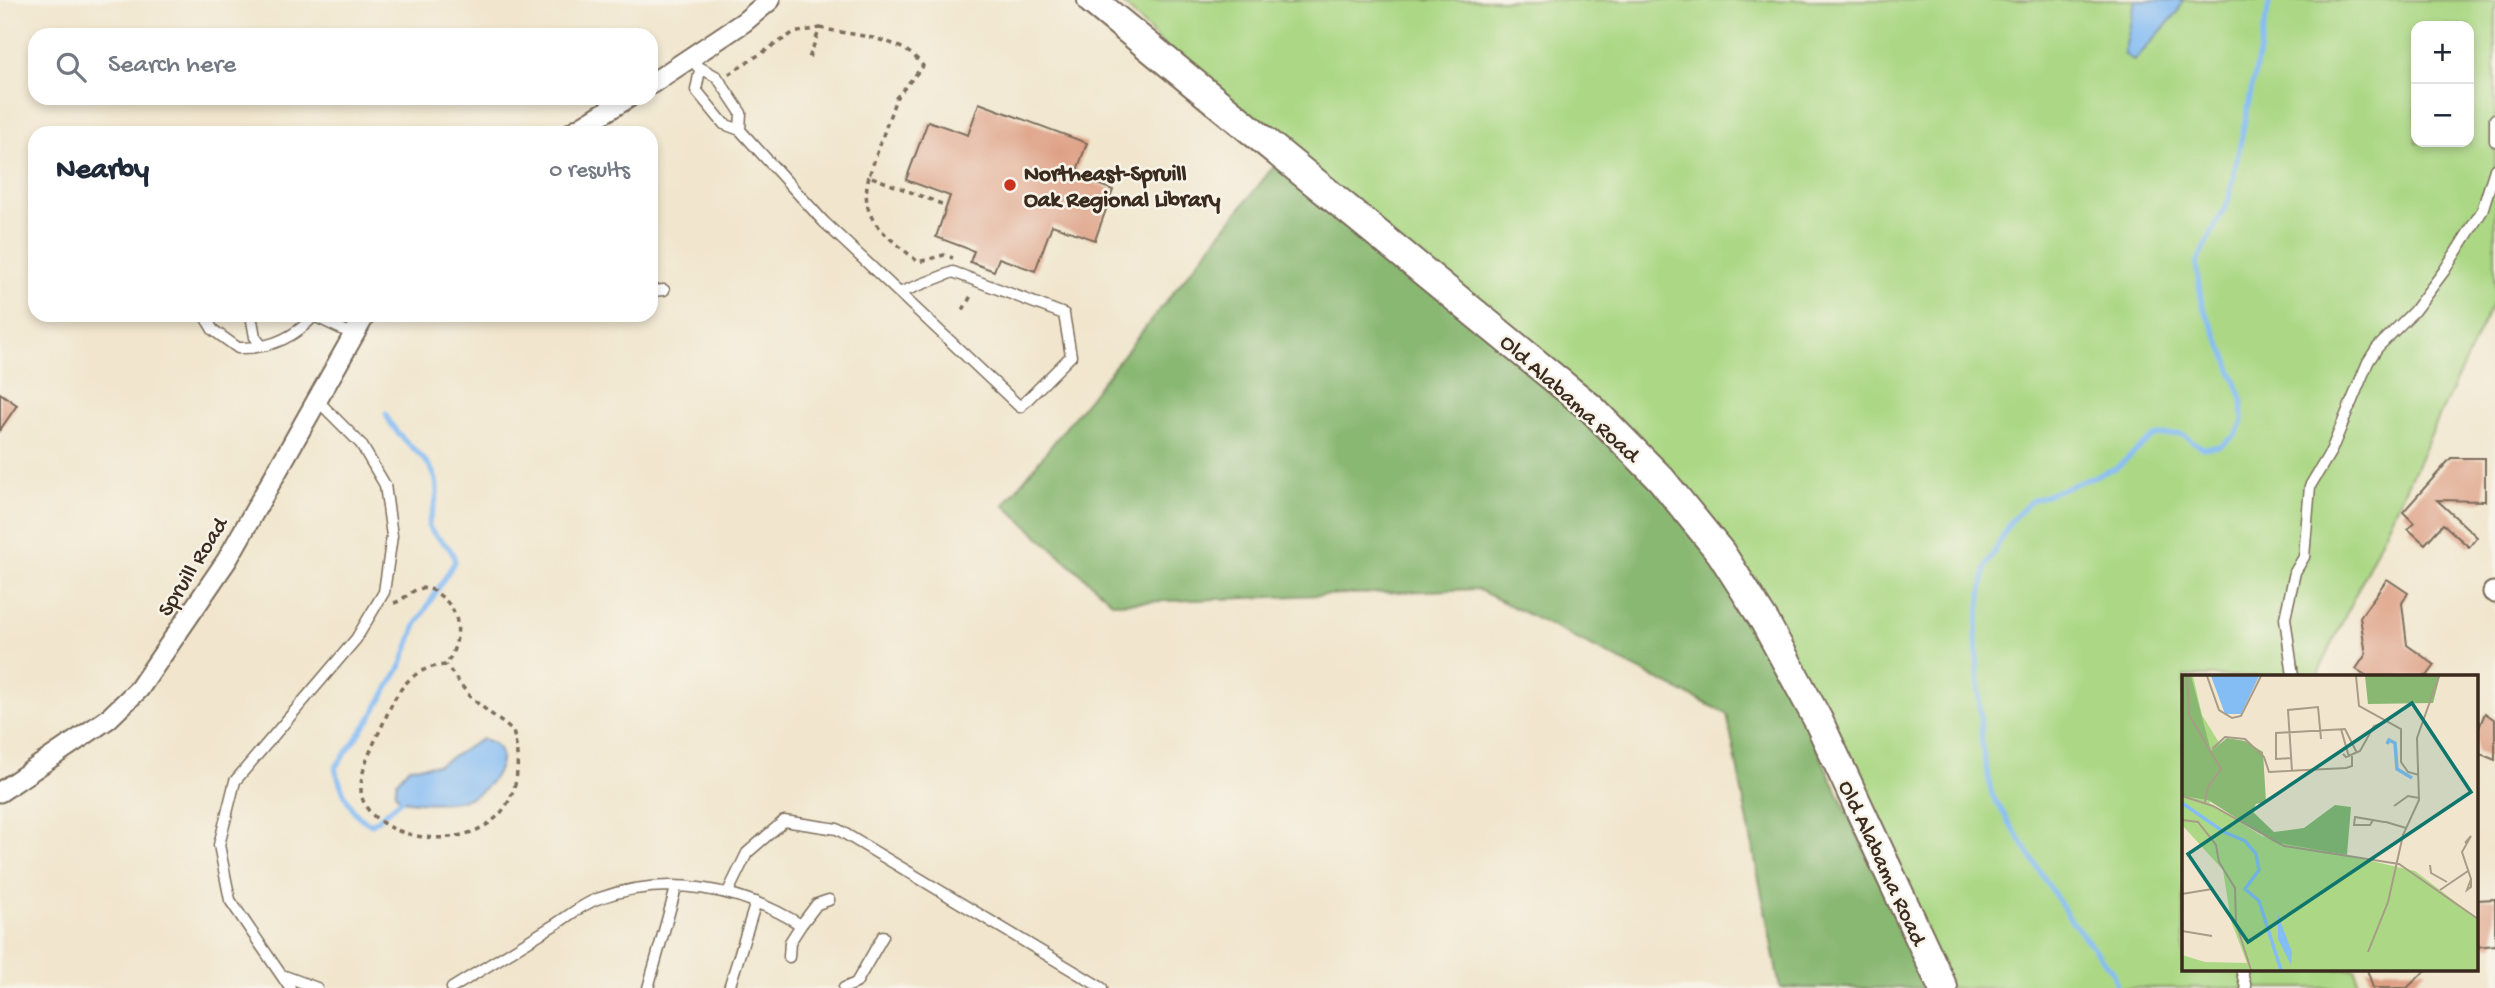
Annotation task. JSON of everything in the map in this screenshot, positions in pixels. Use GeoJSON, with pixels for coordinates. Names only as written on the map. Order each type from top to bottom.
{"type":"FeatureCollection","features":[{"type":"Feature","properties":{"kind":"main road","name":"Old Alabama Road"},"geometry":{"type":"LineString","coordinates":[[1092,0],[1592,409],[1661,479],[1721,553],[1765,622],[1818,720],[1943,988]]}},
{"type":"Feature","properties":{"kind":"street"},"geometry":{"type":"LineString","coordinates":[[658,81],[696,64],[770,0]]}},
{"type":"Feature","properties":{"kind":"street"},"geometry":{"type":"LineString","coordinates":[[582,126],[617,105]]}},
{"type":"Feature","properties":{"kind":"street","name":"Spruill Road"},"geometry":{"type":"LineString","coordinates":[[0,792],[108,719],[139,689],[227,560],[361,322]]}},
{"type":"Feature","properties":{"kind":"lane"},"geometry":{"type":"LineString","coordinates":[[696,64],[719,81],[741,113],[740,130]]}},
{"type":"Feature","properties":{"kind":"lane"},"geometry":{"type":"LineString","coordinates":[[696,64],[696,90],[724,124],[740,130],[811,209],[899,293],[1020,407],[1071,356],[1064,314],[953,272],[899,293]]}},
{"type":"Feature","properties":{"kind":"lane"},"geometry":{"type":"LineString","coordinates":[[2495,119],[2495,141]]}},
{"type":"Feature","properties":{"kind":"lane"},"geometry":{"type":"LineString","coordinates":[[2293,675],[2285,618],[2295,572],[2304,557],[2310,486],[2331,451],[2368,362],[2377,348],[2414,311],[2444,271],[2482,211],[2495,169]]}},
{"type":"Feature","properties":{"kind":"lane"},"geometry":{"type":"LineString","coordinates":[[658,290],[664,290]]}},
{"type":"Feature","properties":{"kind":"lane"},"geometry":{"type":"LineString","coordinates":[[208,322],[213,330],[238,348],[285,340],[302,330],[309,322]]}},
{"type":"Feature","properties":{"kind":"lane"},"geometry":{"type":"LineString","coordinates":[[252,322],[255,337],[262,346]]}},
{"type":"Feature","properties":{"kind":"lane"},"geometry":{"type":"LineString","coordinates":[[327,322],[354,335]]}},
{"type":"Feature","properties":{"kind":"lane"},"geometry":{"type":"LineString","coordinates":[[290,988],[230,900],[219,845],[235,781],[356,639],[379,601],[384,592],[393,536],[385,485],[361,444],[317,400]]}},
{"type":"Feature","properties":{"kind":"lane"},"geometry":{"type":"LineString","coordinates":[[728,892],[747,853],[783,821],[837,829],[1102,988]]}},
{"type":"Feature","properties":{"kind":"lane"},"geometry":{"type":"LineString","coordinates":[[452,988],[595,900],[647,887],[706,888],[728,892],[756,902],[801,925]]}},
{"type":"Feature","properties":{"kind":"lane"},"geometry":{"type":"LineString","coordinates":[[648,988],[676,888]]}},
{"type":"Feature","properties":{"kind":"lane"},"geometry":{"type":"LineString","coordinates":[[789,957],[790,942],[801,925],[817,904],[829,900]]}},
{"type":"Feature","properties":{"kind":"lane"},"geometry":{"type":"LineString","coordinates":[[729,988],[756,902]]}},
{"type":"Feature","properties":{"kind":"lane"},"geometry":{"type":"LineString","coordinates":[[844,988],[856,983],[883,936]]}},
{"type":"Feature","properties":{"kind":"lane"},"geometry":{"type":"LineString","coordinates":[[2241,970],[2246,988]]}},
{"type":"Feature","properties":{"kind":"lane"},"geometry":{"type":"LineString","coordinates":[[281,975],[317,988]]}},
{"type":"Feature","properties":{"kind":"path"},"geometry":{"type":"LineString","coordinates":[[808,61],[820,28]]}},
{"type":"Feature","properties":{"kind":"path"},"geometry":{"type":"LineString","coordinates":[[719,81],[793,33],[820,28],[899,46],[914,56],[923,66],[896,98],[869,176],[866,204],[870,220],[918,262],[944,256],[961,261]]}},
{"type":"Feature","properties":{"kind":"path"},"geometry":{"type":"LineString","coordinates":[[869,176],[947,206]]}},
{"type":"Feature","properties":{"kind":"path"},"geometry":{"type":"LineString","coordinates":[[379,601],[389,604],[400,601],[419,588],[429,588],[450,604],[458,622],[454,648],[446,665]]}},
{"type":"Feature","properties":{"kind":"path"},"geometry":{"type":"LineString","coordinates":[[446,665],[471,698],[513,732],[519,777],[501,813],[481,829],[430,837],[409,835],[387,826],[368,809],[362,798],[362,778],[400,688],[426,669],[446,665]]}},
{"type":"Feature","properties":{"kind":"green space"},"geometry":{"type":"Polygon","coordinates":[[[1120,0],[2495,0],[2495,298],[2317,675],[2182,675],[2182,970],[2355,970],[2358,988],[1927,988],[1840,746],[1120,0]]]}},
{"type":"Feature","properties":{"kind":"green space"},"geometry":{"type":"Polygon","coordinates":[[[1278,161],[1565,398],[1724,549],[1929,988],[1780,988],[1727,714],[1477,589],[1113,603],[1004,505],[1278,161]]]}},
{"type":"Feature","properties":{"kind":"water"},"geometry":{"type":"Polygon","coordinates":[[[2135,0],[2183,0],[2178,12],[2134,61],[2124,54],[2135,0]]]}},
{"type":"Feature","properties":{"kind":"water"},"geometry":{"type":"Polygon","coordinates":[[[482,739],[493,743],[501,758],[495,776],[480,792],[463,800],[437,803],[401,800],[395,793],[397,781],[409,767],[438,765],[482,739]]]}},
{"type":"Feature","properties":{"kind":"building","name":"Northeast-Spruill Oak Regional Library"},"geometry":{"type":"Polygon","coordinates":[[[979,103],[1087,143],[1075,176],[1113,190],[1095,240],[1052,225],[1035,271],[999,258],[994,271],[970,262],[974,251],[936,237],[950,196],[906,180],[928,121],[968,135],[979,103]]]}},
{"type":"Feature","properties":{"kind":"building"},"geometry":{"type":"Polygon","coordinates":[[[0,393],[17,405],[0,430],[0,393]]]}},
{"type":"Feature","properties":{"kind":"building"},"geometry":{"type":"Polygon","coordinates":[[[2451,458],[2485,458],[2485,501],[2437,500],[2477,537],[2469,547],[2443,524],[2425,544],[2408,529],[2414,523],[2403,512],[2451,458]]]}},
{"type":"Feature","properties":{"kind":"building"},"geometry":{"type":"Polygon","coordinates":[[[2387,579],[2408,593],[2402,603],[2407,645],[2435,665],[2428,675],[2365,675],[2356,669],[2366,654],[2360,617],[2387,579]]]}},
{"type":"Feature","properties":{"kind":"building"},"geometry":{"type":"Polygon","coordinates":[[[2485,713],[2495,720],[2495,760],[2478,753],[2478,730],[2485,713]]]}},
{"type":"Feature","properties":{"kind":"building"},"geometry":{"type":"Polygon","coordinates":[[[2495,899],[2495,945],[2478,947],[2478,900],[2495,899]]]}},
{"type":"Feature","properties":{"kind":"building"},"geometry":{"type":"Polygon","coordinates":[[[2367,970],[2426,970],[2407,988],[2373,988],[2367,970]]]}},
{"type":"Feature","properties":{"kind":"waterway"},"geometry":{"type":"LineString","coordinates":[[2118,988],[2112,971],[2070,919],[1992,795],[1982,747],[1976,637],[1985,569],[2011,521],[2031,501],[2116,468],[2154,436],[2181,434],[2203,448],[2220,446],[2235,436],[2243,422],[2242,399],[2224,351],[2202,305],[2196,264],[2229,199],[2270,0]]}},
{"type":"Feature","properties":{"kind":"waterway"},"geometry":{"type":"LineString","coordinates":[[386,414],[400,435],[426,461],[432,471],[437,494],[428,526],[451,550],[455,561],[416,625],[401,666],[370,719],[335,768],[352,809],[364,821],[372,824],[401,800]]}},
{"type":"Feature","properties":{"kind":"place","name":"Northeast-Spruill Oak Regional Library"},"geometry":{"type":"Point","coordinates":[1010,185]}}]}
